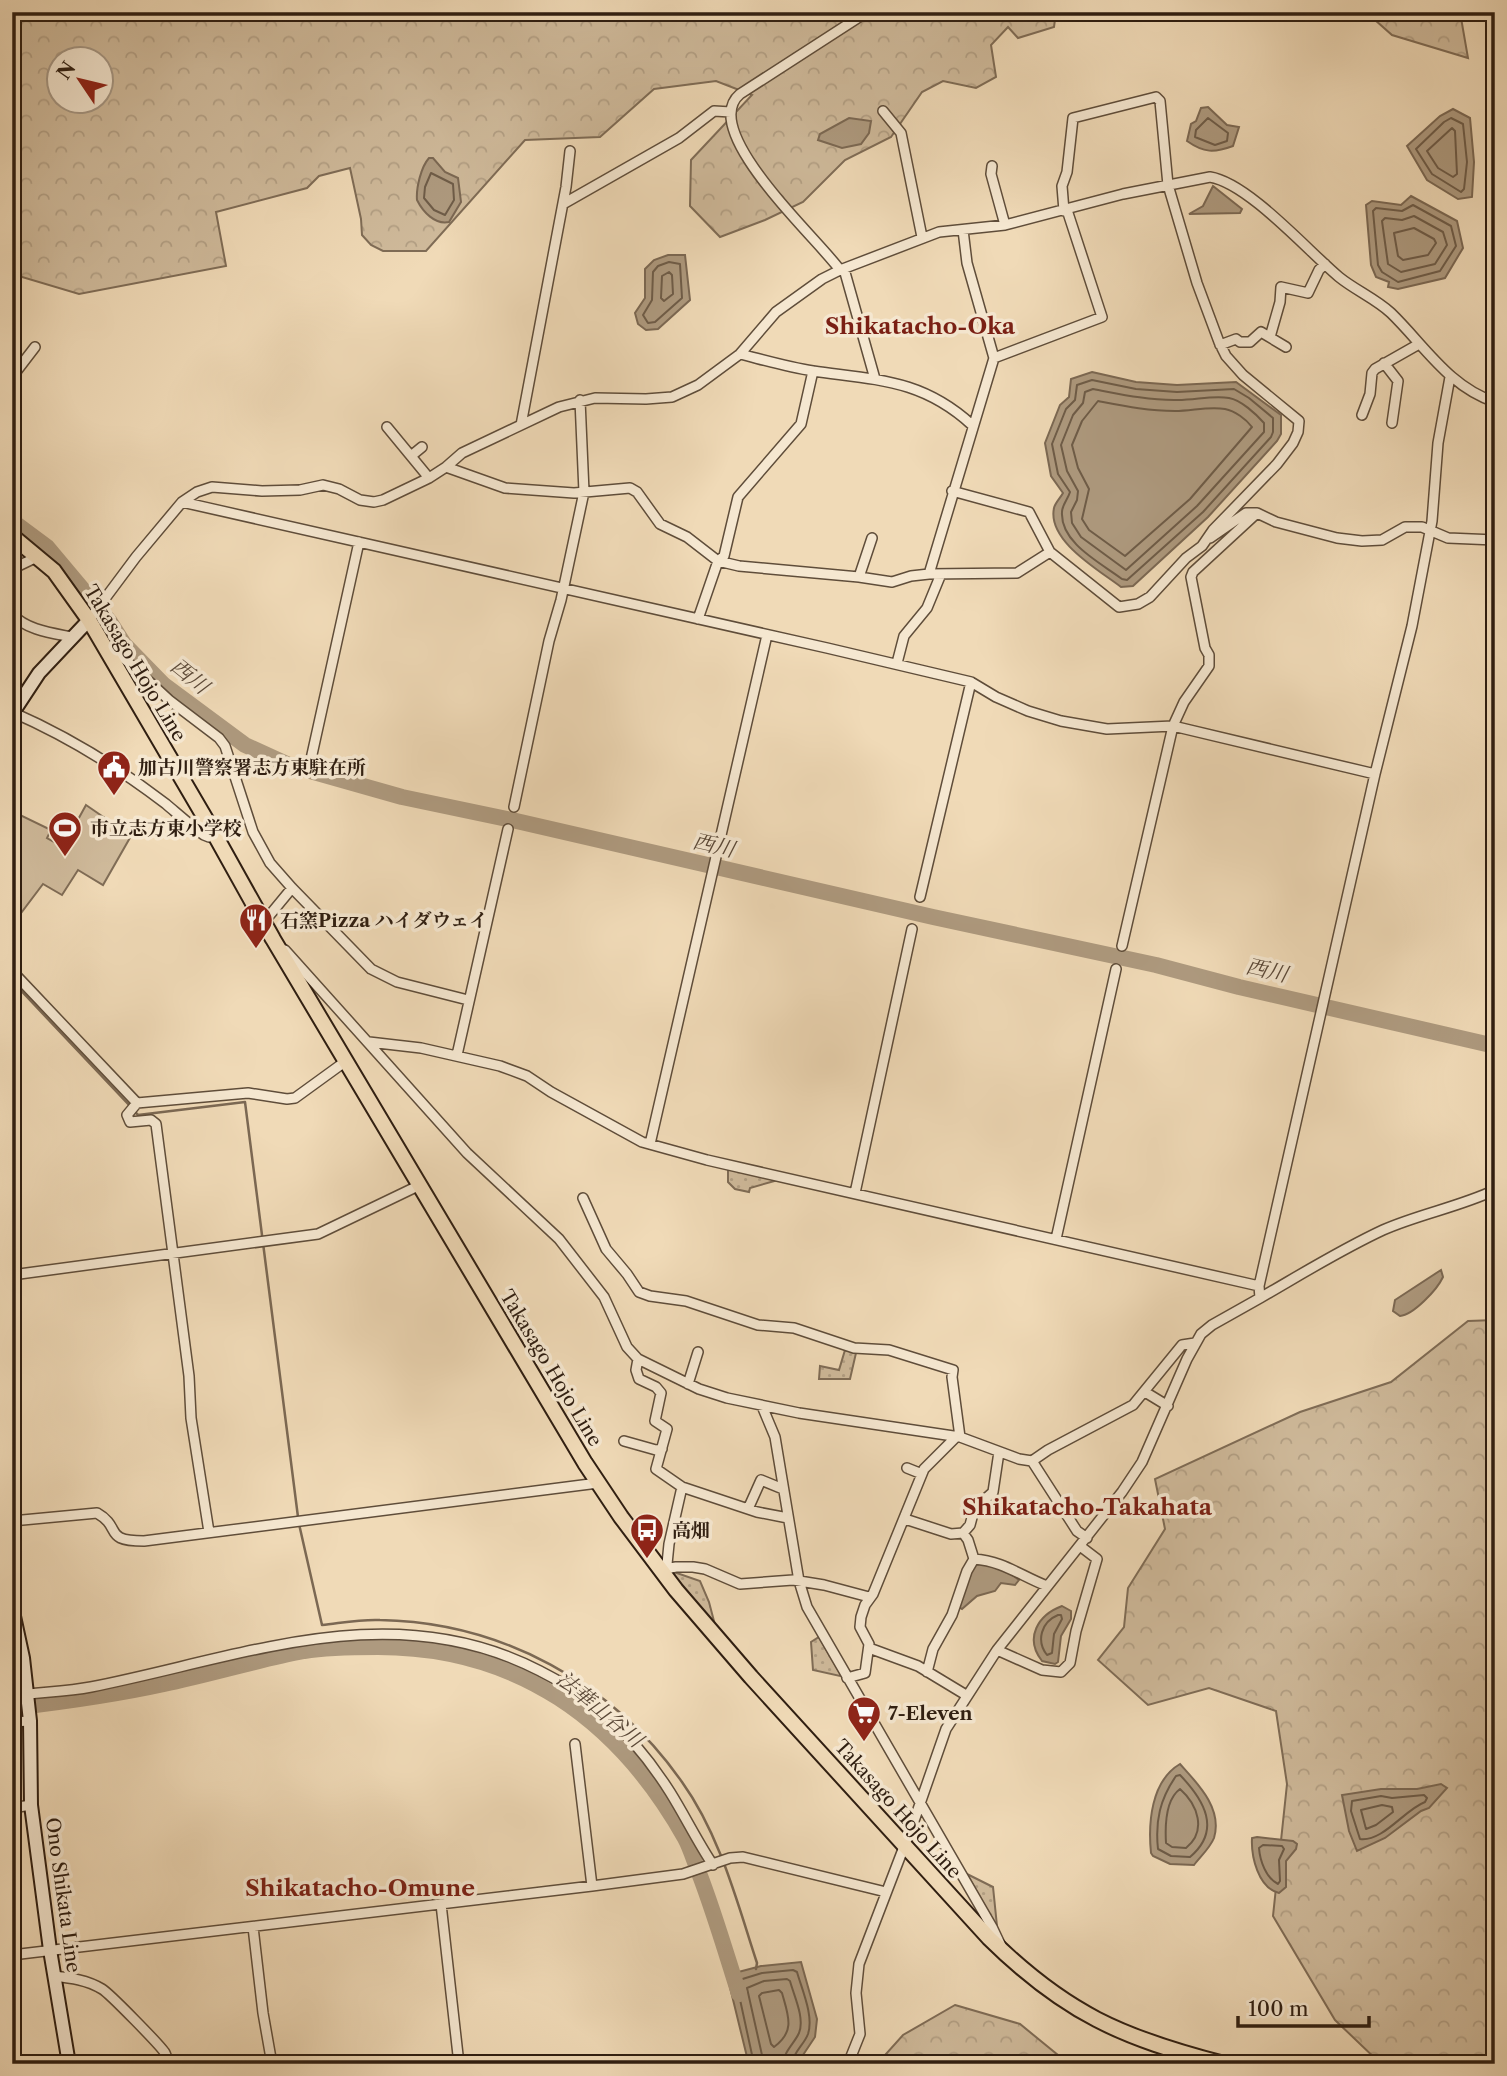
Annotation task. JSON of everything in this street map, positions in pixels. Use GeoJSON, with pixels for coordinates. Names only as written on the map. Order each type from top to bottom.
{"type":"FeatureCollection","features":[{"type":"Feature","properties":{"kind":"main road","name":"Takasago Hojo Line"},"geometry":{"type":"LineString","coordinates":[[12,536],[39,556],[92,617],[110,656],[273,939],[598,1483],[660,1570],[751,1677],[1003,1952],[1058,1998],[1098,2022],[1164,2048],[1224,2064]]}},
{"type":"Feature","properties":{"kind":"main road"},"geometry":{"type":"LineString","coordinates":[[13,713],[39,673],[92,617]]}},
{"type":"Feature","properties":{"kind":"main road","name":"Ono Shikata Line"},"geometry":{"type":"LineString","coordinates":[[12,1606],[23,1658],[30,1721],[31,1805],[50,1950],[69,2064]]}},
{"type":"Feature","properties":{"kind":"street"},"geometry":{"type":"LineString","coordinates":[[867,12],[740,94],[735,98],[731,112],[733,132],[746,159],[842,269],[875,379]]}},
{"type":"Feature","properties":{"kind":"street"},"geometry":{"type":"LineString","coordinates":[[952,491],[1029,512],[1050,552],[1110,601],[1119,607],[1128,607],[1150,597],[1207,540],[1293,443],[1299,421],[1243,375],[1220,345],[1197,283],[1168,185],[1160,101],[1156,97],[1073,118],[1068,172],[1062,186],[1065,211],[1102,317],[994,358]]}},
{"type":"Feature","properties":{"kind":"street"},"geometry":{"type":"LineString","coordinates":[[563,204],[679,138],[714,111],[731,112]]}},
{"type":"Feature","properties":{"kind":"street"},"geometry":{"type":"LineString","coordinates":[[883,111],[901,133],[922,237]]}},
{"type":"Feature","properties":{"kind":"street"},"geometry":{"type":"LineString","coordinates":[[521,425],[563,204],[570,151]]}},
{"type":"Feature","properties":{"kind":"street"},"geometry":{"type":"LineString","coordinates":[[992,166],[991,174],[1005,225]]}},
{"type":"Feature","properties":{"kind":"street"},"geometry":{"type":"LineString","coordinates":[[92,617],[136,557],[182,502],[197,492],[212,487],[262,491],[300,490],[323,485],[339,489],[360,500],[383,500],[429,478],[462,453],[559,407],[580,400],[672,397],[698,386],[740,354],[776,312],[821,279],[922,237],[939,232],[1005,225],[1210,177],[1234,185],[1341,278],[1389,312],[1450,377],[1471,392],[1495,402]]}},
{"type":"Feature","properties":{"kind":"street"},"geometry":{"type":"LineString","coordinates":[[929,574],[994,358],[967,263],[963,230]]}},
{"type":"Feature","properties":{"kind":"street"},"geometry":{"type":"LineString","coordinates":[[1270,337],[1280,302],[1281,287],[1308,293],[1319,270],[1325,264]]}},
{"type":"Feature","properties":{"kind":"street"},"geometry":{"type":"LineString","coordinates":[[1220,345],[1236,339],[1250,342],[1258,332],[1286,347]]}},
{"type":"Feature","properties":{"kind":"street"},"geometry":{"type":"LineString","coordinates":[[1362,415],[1370,394],[1372,373],[1384,363],[1419,344]]}},
{"type":"Feature","properties":{"kind":"street"},"geometry":{"type":"LineString","coordinates":[[12,377],[35,347]]}},
{"type":"Feature","properties":{"kind":"street"},"geometry":{"type":"LineString","coordinates":[[740,354],[813,371],[896,382],[917,389],[960,414],[972,425]]}},
{"type":"Feature","properties":{"kind":"street"},"geometry":{"type":"LineString","coordinates":[[1384,363],[1398,381],[1392,423]]}},
{"type":"Feature","properties":{"kind":"street"},"geometry":{"type":"LineString","coordinates":[[698,619],[718,561],[724,556],[738,497],[801,424],[813,371]]}},
{"type":"Feature","properties":{"kind":"street"},"geometry":{"type":"LineString","coordinates":[[1259,1298],[1259,1286],[1375,774],[1412,626],[1430,529],[1438,443],[1450,377]]}},
{"type":"Feature","properties":{"kind":"street"},"geometry":{"type":"LineString","coordinates":[[514,807],[584,492],[580,400]]}},
{"type":"Feature","properties":{"kind":"street"},"geometry":{"type":"LineString","coordinates":[[387,427],[429,478]]}},
{"type":"Feature","properties":{"kind":"street"},"geometry":{"type":"LineString","coordinates":[[411,456],[422,447]]}},
{"type":"Feature","properties":{"kind":"street"},"geometry":{"type":"LineString","coordinates":[[446,467],[505,488],[584,492],[623,488],[637,492],[660,524],[687,537],[718,561],[785,571],[859,576],[892,582],[929,574],[1017,573],[1050,552]]}},
{"type":"Feature","properties":{"kind":"street"},"geometry":{"type":"LineString","coordinates":[[182,502],[872,660],[897,663],[971,682],[1028,711],[1061,721],[1107,729],[1173,726],[1375,774]]}},
{"type":"Feature","properties":{"kind":"street"},"geometry":{"type":"LineString","coordinates":[[1207,540],[1246,513],[1257,513],[1276,522],[1337,538],[1362,541],[1382,540],[1405,527],[1430,529],[1447,538],[1495,540]]}},
{"type":"Feature","properties":{"kind":"street"},"geometry":{"type":"LineString","coordinates":[[1122,946],[1173,726],[1184,702],[1209,666],[1209,655],[1205,648],[1191,577],[1193,572],[1257,513]]}},
{"type":"Feature","properties":{"kind":"street"},"geometry":{"type":"LineString","coordinates":[[859,576],[872,538]]}},
{"type":"Feature","properties":{"kind":"street"},"geometry":{"type":"LineString","coordinates":[[311,759],[359,542]]}},
{"type":"Feature","properties":{"kind":"street"},"geometry":{"type":"LineString","coordinates":[[12,569],[39,556]]}},
{"type":"Feature","properties":{"kind":"street"},"geometry":{"type":"LineString","coordinates":[[897,663],[904,636],[927,608],[942,574]]}},
{"type":"Feature","properties":{"kind":"street"},"geometry":{"type":"LineString","coordinates":[[12,614],[19,622],[49,633],[72,637]]}},
{"type":"Feature","properties":{"kind":"street"},"geometry":{"type":"LineString","coordinates":[[650,1144],[767,635]]}},
{"type":"Feature","properties":{"kind":"street"},"geometry":{"type":"LineString","coordinates":[[110,656],[117,652],[169,700],[219,738],[225,746],[253,832],[270,863],[371,969],[397,982],[468,1000]]}},
{"type":"Feature","properties":{"kind":"street"},"geometry":{"type":"LineString","coordinates":[[920,897],[971,682]]}},
{"type":"Feature","properties":{"kind":"street"},"geometry":{"type":"LineString","coordinates":[[13,713],[52,730],[93,755],[167,805],[204,835],[215,835]]}},
{"type":"Feature","properties":{"kind":"street"},"geometry":{"type":"LineString","coordinates":[[457,1055],[508,829]]}},
{"type":"Feature","properties":{"kind":"street"},"geometry":{"type":"LineString","coordinates":[[264,922],[292,888]]}},
{"type":"Feature","properties":{"kind":"street"},"geometry":{"type":"LineString","coordinates":[[855,1193],[912,929]]}},
{"type":"Feature","properties":{"kind":"street"},"geometry":{"type":"LineString","coordinates":[[273,939],[301,966],[467,1153],[559,1239],[604,1297],[627,1347],[638,1359],[688,1384],[727,1398],[958,1437],[1032,1461],[1083,1542],[1097,1559],[1076,1631],[1070,1663],[1066,1668],[1061,1672],[1042,1670],[997,1650]]}},
{"type":"Feature","properties":{"kind":"street"},"geometry":{"type":"LineString","coordinates":[[1056,1239],[1116,970]]}},
{"type":"Feature","properties":{"kind":"street"},"geometry":{"type":"LineString","coordinates":[[12,971],[137,1103]]}},
{"type":"Feature","properties":{"kind":"street"},"geometry":{"type":"LineString","coordinates":[[369,1042],[457,1055],[500,1066],[527,1076],[551,1092],[650,1144],[708,1160],[1259,1286]]}},
{"type":"Feature","properties":{"kind":"street"},"geometry":{"type":"LineString","coordinates":[[209,1532],[191,1418],[189,1376],[156,1124],[151,1120],[130,1122],[127,1115],[137,1103],[248,1093],[295,1098],[346,1061]]}},
{"type":"Feature","properties":{"kind":"street"},"geometry":{"type":"LineString","coordinates":[[12,1275],[318,1234],[420,1185]]}},
{"type":"Feature","properties":{"kind":"street"},"geometry":{"type":"LineString","coordinates":[[848,2064],[860,2034],[856,1973],[946,1729],[997,1650],[1083,1542],[1142,1462],[1201,1334],[1340,1251],[1384,1230],[1495,1190]]}},
{"type":"Feature","properties":{"kind":"street"},"geometry":{"type":"LineString","coordinates":[[583,1198],[606,1250],[639,1292],[650,1296],[675,1298],[758,1325],[794,1328],[854,1348],[889,1350],[953,1370],[958,1437]]}},
{"type":"Feature","properties":{"kind":"street"},"geometry":{"type":"LineString","coordinates":[[1032,1461],[1133,1405],[1182,1345],[1195,1343]]}},
{"type":"Feature","properties":{"kind":"street"},"geometry":{"type":"LineString","coordinates":[[688,1384],[698,1352]]}},
{"type":"Feature","properties":{"kind":"street"},"geometry":{"type":"LineString","coordinates":[[638,1359],[636,1370],[639,1380],[656,1387],[661,1393],[655,1421],[667,1429],[656,1469],[682,1487],[748,1509],[788,1518]]}},
{"type":"Feature","properties":{"kind":"street"},"geometry":{"type":"LineString","coordinates":[[1145,1392],[1168,1406]]}},
{"type":"Feature","properties":{"kind":"street"},"geometry":{"type":"LineString","coordinates":[[762,1406],[775,1437],[799,1581],[807,1607],[992,1927],[1003,1952]]}},
{"type":"Feature","properties":{"kind":"street"},"geometry":{"type":"LineString","coordinates":[[847,1678],[865,1673],[869,1648],[860,1627],[861,1617],[905,1519],[924,1468],[958,1437]]}},
{"type":"Feature","properties":{"kind":"street"},"geometry":{"type":"LineString","coordinates":[[624,1441],[656,1450],[662,1449]]}},
{"type":"Feature","properties":{"kind":"street"},"geometry":{"type":"LineString","coordinates":[[905,1519],[951,1534],[963,1533],[970,1525],[974,1510],[984,1509],[984,1500],[993,1492],[999,1452]]}},
{"type":"Feature","properties":{"kind":"street"},"geometry":{"type":"LineString","coordinates":[[907,1468],[922,1475]]}},
{"type":"Feature","properties":{"kind":"street"},"geometry":{"type":"LineString","coordinates":[[748,1509],[761,1480],[783,1489]]}},
{"type":"Feature","properties":{"kind":"street"},"geometry":{"type":"LineString","coordinates":[[12,1521],[97,1513],[106,1518],[116,1536],[123,1541],[144,1541],[598,1483]]}},
{"type":"Feature","properties":{"kind":"street"},"geometry":{"type":"LineString","coordinates":[[660,1570],[667,1564],[668,1544],[682,1487]]}},
{"type":"Feature","properties":{"kind":"street"},"geometry":{"type":"LineString","coordinates":[[927,1672],[933,1649],[952,1615],[967,1571],[974,1559],[963,1533]]}},
{"type":"Feature","properties":{"kind":"street"},"geometry":{"type":"LineString","coordinates":[[974,1559],[999,1563],[1023,1577],[1047,1586]]}},
{"type":"Feature","properties":{"kind":"street"},"geometry":{"type":"LineString","coordinates":[[660,1570],[693,1567],[705,1569],[740,1584],[799,1581],[869,1597]]}},
{"type":"Feature","properties":{"kind":"street"},"geometry":{"type":"LineString","coordinates":[[12,1696],[88,1688],[312,1638],[405,1634],[448,1638],[485,1647],[525,1664],[563,1683],[601,1709],[646,1757],[715,1864]]}},
{"type":"Feature","properties":{"kind":"street"},"geometry":{"type":"LineString","coordinates":[[869,1648],[927,1672],[966,1695]]}},
{"type":"Feature","properties":{"kind":"street"},"geometry":{"type":"LineString","coordinates":[[12,1722],[30,1721]]}},
{"type":"Feature","properties":{"kind":"street"},"geometry":{"type":"LineString","coordinates":[[575,1744],[593,1886]]}},
{"type":"Feature","properties":{"kind":"street"},"geometry":{"type":"LineString","coordinates":[[12,1808],[31,1805]]}},
{"type":"Feature","properties":{"kind":"street"},"geometry":{"type":"LineString","coordinates":[[12,1955],[683,1874],[730,1858],[743,1857],[886,1892]]}},
{"type":"Feature","properties":{"kind":"street"},"geometry":{"type":"LineString","coordinates":[[441,1904],[459,2064]]}},
{"type":"Feature","properties":{"kind":"street"},"geometry":{"type":"LineString","coordinates":[[253,1927],[272,2064]]}},
{"type":"Feature","properties":{"kind":"street"},"geometry":{"type":"LineString","coordinates":[[54,1976],[76,1978],[110,1994],[165,2052],[169,2064]]}},
{"type":"Feature","properties":{"kind":"green space"},"geometry":{"type":"Polygon","coordinates":[[[12,12],[1056,12],[1054,27],[1018,38],[1008,27],[991,45],[996,77],[976,88],[943,81],[922,92],[891,137],[845,160],[803,202],[720,237],[690,206],[691,160],[752,95],[716,81],[654,89],[600,137],[525,140],[426,251],[383,251],[371,245],[362,235],[350,168],[319,176],[307,188],[216,212],[226,266],[79,294],[12,274],[12,12]]]}},
{"type":"Feature","properties":{"kind":"green space"},"geometry":{"type":"Polygon","coordinates":[[[1366,12],[1460,12],[1468,58],[1392,35],[1366,12]]]}},
{"type":"Feature","properties":{"kind":"green space","name":"市立志方東小学校"},"geometry":{"type":"Polygon","coordinates":[[[86,805],[131,836],[103,885],[78,870],[62,895],[43,884],[12,925],[12,811],[51,830],[47,838],[63,847],[86,805]]]}},
{"type":"Feature","properties":{"kind":"green space"},"geometry":{"type":"Polygon","coordinates":[[[728,1169],[778,1180],[750,1188],[749,1192],[735,1189],[728,1182],[728,1169]]]}},
{"type":"Feature","properties":{"kind":"green space"},"geometry":{"type":"Polygon","coordinates":[[[1495,1320],[1495,2064],[1381,2064],[1335,2020],[1273,1916],[1287,1784],[1276,1711],[1209,1688],[1148,1705],[1098,1660],[1124,1627],[1128,1588],[1165,1529],[1155,1479],[1300,1412],[1391,1382],[1468,1321],[1495,1320]]]}},
{"type":"Feature","properties":{"kind":"green space"},"geometry":{"type":"Polygon","coordinates":[[[845,1350],[856,1353],[850,1379],[819,1379],[820,1366],[839,1370],[845,1350]]]}},
{"type":"Feature","properties":{"kind":"green space"},"geometry":{"type":"Polygon","coordinates":[[[668,1572],[700,1581],[715,1625],[668,1572]]]}},
{"type":"Feature","properties":{"kind":"green space"},"geometry":{"type":"Polygon","coordinates":[[[819,1637],[840,1676],[813,1670],[811,1642],[819,1637]]]}},
{"type":"Feature","properties":{"kind":"green space"},"geometry":{"type":"Polygon","coordinates":[[[967,1874],[993,1887],[997,1926],[996,1926],[967,1874]]]}},
{"type":"Feature","properties":{"kind":"green space"},"geometry":{"type":"Polygon","coordinates":[[[955,2005],[1020,2024],[1069,2064],[877,2064],[903,2035],[955,2005]]]}},
{"type":"Feature","properties":{"kind":"water"},"geometry":{"type":"Polygon","coordinates":[[[1208,107],[1227,125],[1239,127],[1233,146],[1209,151],[1187,141],[1191,124],[1196,121],[1201,108],[1208,107]]]}},
{"type":"Feature","properties":{"kind":"water"},"geometry":{"type":"Polygon","coordinates":[[[1453,109],[1470,118],[1474,162],[1472,197],[1458,199],[1427,180],[1407,146],[1440,116],[1453,109]]]}},
{"type":"Feature","properties":{"kind":"water"},"geometry":{"type":"Polygon","coordinates":[[[849,118],[871,121],[869,133],[861,144],[842,148],[818,140],[820,134],[849,118]]]}},
{"type":"Feature","properties":{"kind":"water"},"geometry":{"type":"Polygon","coordinates":[[[429,158],[433,158],[445,172],[458,178],[461,202],[449,222],[439,222],[430,217],[417,200],[420,178],[429,158]]]}},
{"type":"Feature","properties":{"kind":"water"},"geometry":{"type":"Polygon","coordinates":[[[1213,186],[1242,209],[1240,213],[1189,214],[1203,206],[1213,186]]]}},
{"type":"Feature","properties":{"kind":"water"},"geometry":{"type":"Polygon","coordinates":[[[1411,196],[1457,221],[1463,248],[1445,278],[1398,289],[1388,287],[1389,282],[1376,277],[1371,265],[1366,205],[1372,201],[1401,205],[1411,196]]]}},
{"type":"Feature","properties":{"kind":"water"},"geometry":{"type":"Polygon","coordinates":[[[668,255],[685,255],[690,300],[658,329],[646,330],[638,324],[635,313],[645,298],[645,269],[654,260],[668,255]]]}},
{"type":"Feature","properties":{"kind":"water"},"geometry":{"type":"Polygon","coordinates":[[[1092,372],[1136,382],[1177,385],[1236,382],[1281,415],[1281,434],[1277,441],[1208,517],[1133,586],[1121,587],[1077,554],[1058,532],[1054,520],[1055,506],[1063,493],[1051,476],[1045,443],[1060,405],[1069,397],[1071,379],[1092,372]]]}},
{"type":"Feature","properties":{"kind":"water"},"geometry":{"type":"Polygon","coordinates":[[[1441,1270],[1443,1277],[1440,1282],[1418,1307],[1400,1316],[1393,1311],[1395,1300],[1441,1270]]]}},
{"type":"Feature","properties":{"kind":"water"},"geometry":{"type":"Polygon","coordinates":[[[979,1562],[1002,1567],[1019,1580],[1015,1585],[1001,1583],[995,1591],[977,1596],[962,1609],[959,1607],[973,1565],[979,1562]]]}},
{"type":"Feature","properties":{"kind":"water"},"geometry":{"type":"Polygon","coordinates":[[[1062,1606],[1071,1611],[1071,1619],[1061,1636],[1058,1662],[1055,1664],[1042,1661],[1034,1644],[1036,1628],[1046,1615],[1062,1606]]]}},
{"type":"Feature","properties":{"kind":"water"},"geometry":{"type":"Polygon","coordinates":[[[1180,1764],[1207,1797],[1215,1816],[1214,1838],[1194,1865],[1170,1864],[1151,1853],[1151,1816],[1157,1792],[1170,1771],[1180,1764]]]}},
{"type":"Feature","properties":{"kind":"water"},"geometry":{"type":"Polygon","coordinates":[[[1441,1784],[1447,1788],[1429,1808],[1385,1838],[1357,1851],[1349,1831],[1342,1795],[1381,1789],[1417,1789],[1441,1784]]]}},
{"type":"Feature","properties":{"kind":"water"},"geometry":{"type":"Polygon","coordinates":[[[1252,1838],[1293,1841],[1297,1844],[1286,1861],[1286,1887],[1279,1893],[1266,1885],[1257,1870],[1252,1838]]]}},
{"type":"Feature","properties":{"kind":"water"},"geometry":{"type":"Polygon","coordinates":[[[801,1962],[817,2019],[815,2037],[797,2064],[745,2064],[748,2061],[727,1975],[761,1966],[801,1962]]]}},
{"type":"Feature","properties":{"kind":"waterway","name":"西川"},"geometry":{"type":"LineString","coordinates":[[12,521],[47,547],[110,622],[124,644],[164,685],[245,745],[289,765],[402,797],[1156,965],[1239,987],[1495,1046]]}},
{"type":"Feature","properties":{"kind":"waterway"},"geometry":{"type":"LineString","coordinates":[[12,981],[130,1106]]}},
{"type":"Feature","properties":{"kind":"waterway"},"geometry":{"type":"LineString","coordinates":[[134,1111],[138,1115],[245,1102],[298,1517]]}},
{"type":"Feature","properties":{"kind":"waterway"},"geometry":{"type":"LineString","coordinates":[[299,1524],[322,1625],[380,1620],[425,1623],[469,1632],[511,1646],[551,1665],[588,1688],[623,1715],[654,1747],[682,1782],[707,1824],[735,1893],[757,1963],[756,1969]]}},
{"type":"Feature","properties":{"kind":"waterway","name":"法華山谷川"},"geometry":{"type":"LineString","coordinates":[[12,1708],[126,1692],[304,1651],[331,1648],[428,1650],[475,1660],[519,1676],[558,1698],[595,1725],[628,1758],[658,1796],[689,1846],[739,1994]]}},
{"type":"Feature","properties":{"kind":"place","name":"加古川警察署志方東駐在所"},"geometry":{"type":"Point","coordinates":[114,797]}},
{"type":"Feature","properties":{"kind":"place","name":"市立志方東小学校"},"geometry":{"type":"Point","coordinates":[65,858]}},
{"type":"Feature","properties":{"kind":"place","name":"石窯Pizza ハイダウェイ"},"geometry":{"type":"Point","coordinates":[256,950]}},
{"type":"Feature","properties":{"kind":"place","name":"高畑"},"geometry":{"type":"Point","coordinates":[647,1560]}},
{"type":"Feature","properties":{"kind":"place","name":"7-Eleven"},"geometry":{"type":"Point","coordinates":[864,1743]}},
{"type":"Feature","properties":{"kind":"district","name":"Shikatacho-Oka"},"geometry":{"type":"Point","coordinates":[920,326]}},
{"type":"Feature","properties":{"kind":"district","name":"Shikatacho-Takahata"},"geometry":{"type":"Point","coordinates":[1087,1507]}},
{"type":"Feature","properties":{"kind":"district","name":"Shikatacho-Omune"},"geometry":{"type":"Point","coordinates":[360,1888]}}]}
